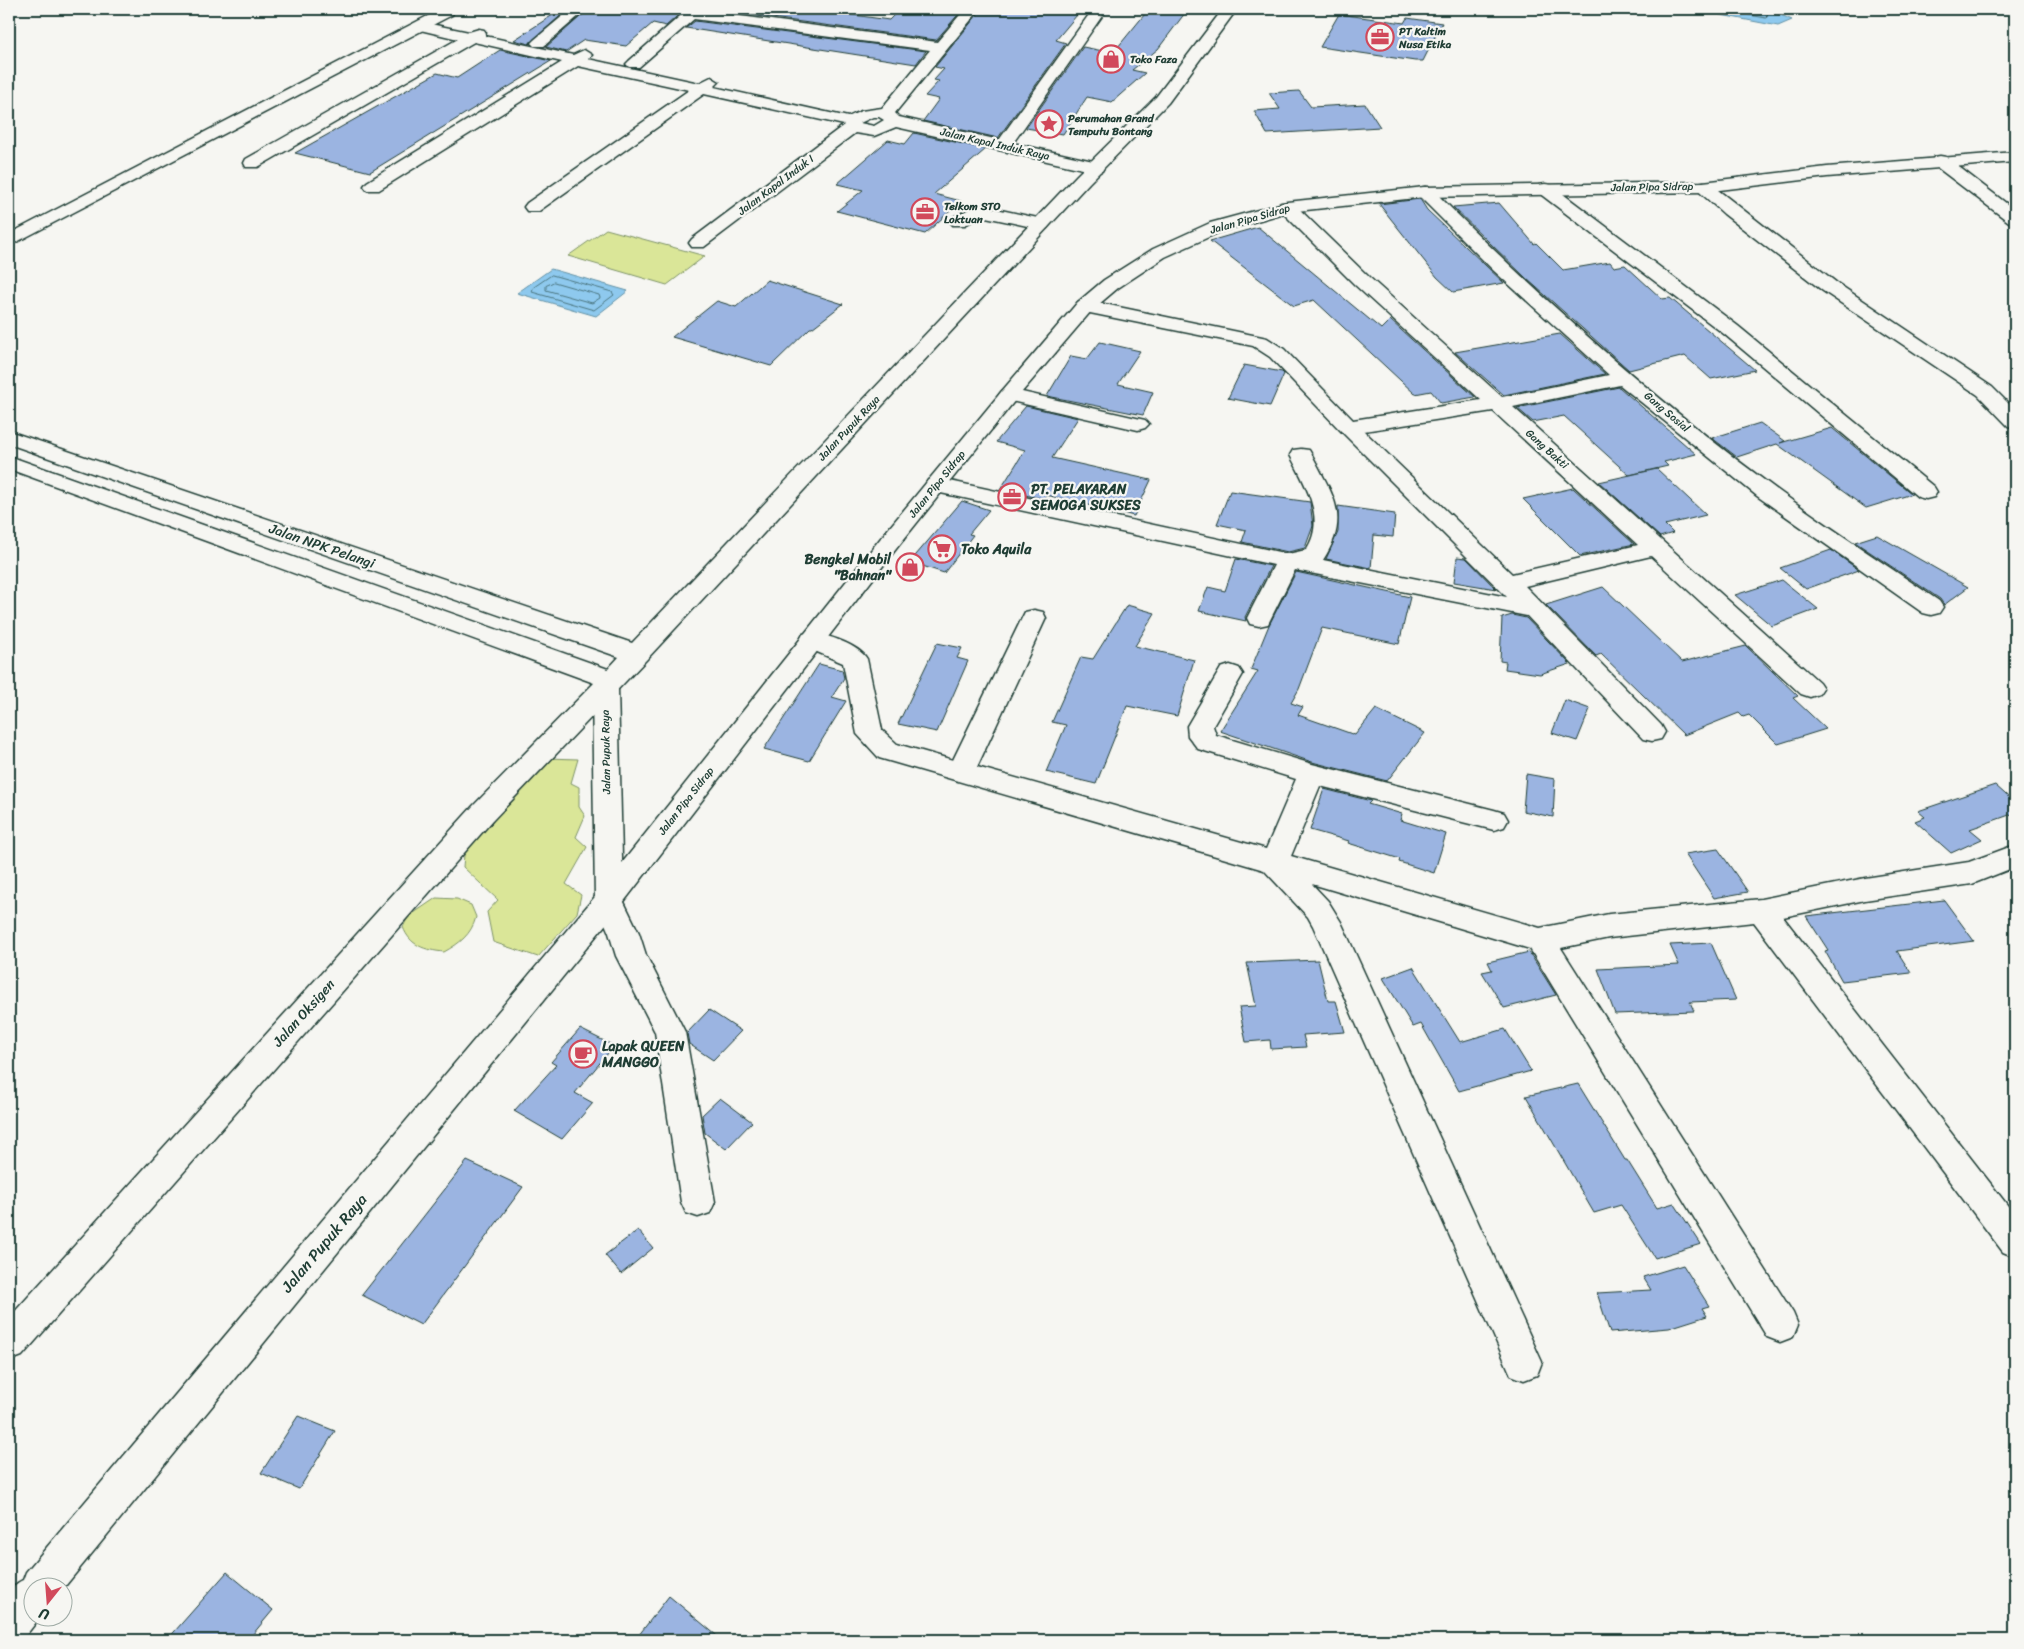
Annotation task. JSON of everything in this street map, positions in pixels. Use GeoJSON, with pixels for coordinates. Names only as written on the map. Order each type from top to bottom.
{"type":"FeatureCollection","features":[{"type":"Feature","properties":{"kind":"street"},"geometry":{"type":"LineString","coordinates":[[9,225],[292,80],[428,18],[448,12],[448,9]]}},
{"type":"Feature","properties":{"kind":"street"},"geometry":{"type":"LineString","coordinates":[[539,43],[580,9]]}},
{"type":"Feature","properties":{"kind":"street"},"geometry":{"type":"LineString","coordinates":[[9,241],[310,85],[428,18],[477,34],[707,85],[856,121],[868,131],[888,121],[941,47],[973,9]]}},
{"type":"Feature","properties":{"kind":"street"},"geometry":{"type":"LineString","coordinates":[[1003,146],[1100,9]]}},
{"type":"Feature","properties":{"kind":"street","name":"Jalan Pupuk Raya"},"geometry":{"type":"LineString","coordinates":[[698,1202],[670,1032],[631,956],[624,933],[609,900],[609,684],[1040,224],[1162,100],[1230,9]]}},
{"type":"Feature","properties":{"kind":"street"},"geometry":{"type":"LineString","coordinates":[[634,64],[693,12],[941,47]]}},
{"type":"Feature","properties":{"kind":"street"},"geometry":{"type":"LineString","coordinates":[[252,163],[477,34],[539,43],[582,57],[634,64],[707,85]]}},
{"type":"Feature","properties":{"kind":"street"},"geometry":{"type":"LineString","coordinates":[[373,186],[582,57]]}},
{"type":"Feature","properties":{"kind":"street"},"geometry":{"type":"LineString","coordinates":[[292,80],[310,85]]}},
{"type":"Feature","properties":{"kind":"street"},"geometry":{"type":"LineString","coordinates":[[533,207],[707,85]]}},
{"type":"Feature","properties":{"kind":"street","name":"Jalan Kapal Induk I"},"geometry":{"type":"LineString","coordinates":[[698,243],[856,121]]}},
{"type":"Feature","properties":{"kind":"street","name":"Jalan Kapal Induk Raya"},"geometry":{"type":"LineString","coordinates":[[888,121],[1003,146],[1090,173]]}},
{"type":"Feature","properties":{"kind":"street","name":"Jalan Kapal Induk Raya"},"geometry":{"type":"LineString","coordinates":[[888,121],[1090,173]]}},
{"type":"Feature","properties":{"kind":"street","name":"Jalan Pipa Sidrap"},"geometry":{"type":"LineString","coordinates":[[609,900],[812,640],[1008,395],[1086,306],[1112,284],[1158,253],[1216,227],[1287,207],[1424,192],[1703,187],[1940,162],[2015,157]]}},
{"type":"Feature","properties":{"kind":"street"},"geometry":{"type":"LineString","coordinates":[[1940,162],[2015,218]]}},
{"type":"Feature","properties":{"kind":"street"},"geometry":{"type":"LineString","coordinates":[[1703,187],[1830,287],[1985,391],[2015,422]]}},
{"type":"Feature","properties":{"kind":"street"},"geometry":{"type":"LineString","coordinates":[[1545,189],[1731,330],[1926,492]]}},
{"type":"Feature","properties":{"kind":"street","name":"Gang Sosial"},"geometry":{"type":"LineString","coordinates":[[1424,192],[1492,260],[1572,333],[1742,474],[1931,606]]}},
{"type":"Feature","properties":{"kind":"street","name":"Gang Bakti"},"geometry":{"type":"LineString","coordinates":[[1287,207],[1362,281],[1810,688]]}},
{"type":"Feature","properties":{"kind":"street"},"geometry":{"type":"LineString","coordinates":[[959,221],[978,210],[1040,224]]}},
{"type":"Feature","properties":{"kind":"street"},"geometry":{"type":"LineString","coordinates":[[1086,306],[1260,342],[1277,352],[1348,427],[1535,610],[1652,732]]}},
{"type":"Feature","properties":{"kind":"street"},"geometry":{"type":"LineString","coordinates":[[1348,427],[1498,404],[1626,378]]}},
{"type":"Feature","properties":{"kind":"street"},"geometry":{"type":"LineString","coordinates":[[1008,395],[1138,424]]}},
{"type":"Feature","properties":{"kind":"street","name":"Jalan NPK Pelangi"},"geometry":{"type":"LineString","coordinates":[[9,436],[637,654]]}},
{"type":"Feature","properties":{"kind":"street"},"geometry":{"type":"LineString","coordinates":[[1288,561],[1314,556],[1324,539],[1326,518],[1321,496],[1301,455]]}},
{"type":"Feature","properties":{"kind":"street","name":"Jalan NPK Pelangi"},"geometry":{"type":"LineString","coordinates":[[9,462],[609,684]]}},
{"type":"Feature","properties":{"kind":"street"},"geometry":{"type":"LineString","coordinates":[[936,486],[1288,561],[1535,610]]}},
{"type":"Feature","properties":{"kind":"street"},"geometry":{"type":"LineString","coordinates":[[1507,583],[1655,548]]}},
{"type":"Feature","properties":{"kind":"street"},"geometry":{"type":"LineString","coordinates":[[1259,618],[1288,561]]}},
{"type":"Feature","properties":{"kind":"street"},"geometry":{"type":"LineString","coordinates":[[961,772],[1034,618]]}},
{"type":"Feature","properties":{"kind":"street"},"geometry":{"type":"LineString","coordinates":[[812,640],[844,652],[855,659],[870,734],[878,744],[888,750],[1540,940],[1610,926],[1761,910],[1865,889],[1972,873],[2015,856]]}},
{"type":"Feature","properties":{"kind":"street"},"geometry":{"type":"LineString","coordinates":[[1230,674],[1200,726],[1201,736],[1207,742],[1312,774],[1494,820]]}},
{"type":"Feature","properties":{"kind":"street","name":"Jalan Oksigen"},"geometry":{"type":"LineString","coordinates":[[9,1344],[477,820],[609,684]]}},
{"type":"Feature","properties":{"kind":"street"},"geometry":{"type":"LineString","coordinates":[[1274,862],[1312,774]]}},
{"type":"Feature","properties":{"kind":"street"},"geometry":{"type":"LineString","coordinates":[[1274,862],[1318,909],[1326,922],[1524,1362]]}},
{"type":"Feature","properties":{"kind":"street","name":"Jalan Pupuk Raya"},"geometry":{"type":"LineString","coordinates":[[48,1576],[609,900]]}},
{"type":"Feature","properties":{"kind":"street"},"geometry":{"type":"LineString","coordinates":[[1761,910],[2015,1241]]}},
{"type":"Feature","properties":{"kind":"street"},"geometry":{"type":"LineString","coordinates":[[1540,940],[1780,1325]]}},
{"type":"Feature","properties":{"kind":"street"},"geometry":{"type":"LineString","coordinates":[[9,1626],[22,1609]]}},
{"type":"Feature","properties":{"kind":"green space"},"geometry":{"type":"Polygon","coordinates":[[[606,229],[705,256],[667,285],[568,256],[606,229]]]}},
{"type":"Feature","properties":{"kind":"green space"},"geometry":{"type":"Polygon","coordinates":[[[546,758],[578,759],[571,783],[579,787],[579,807],[585,816],[576,837],[587,847],[566,884],[581,895],[577,913],[538,957],[493,942],[487,912],[498,900],[463,867],[464,855],[484,824],[546,758]]]}},
{"type":"Feature","properties":{"kind":"green space"},"geometry":{"type":"Polygon","coordinates":[[[436,898],[457,899],[471,905],[476,917],[468,934],[444,952],[431,950],[414,943],[403,927],[408,917],[436,898]]]}},
{"type":"Feature","properties":{"kind":"water"},"geometry":{"type":"Polygon","coordinates":[[[1690,9],[1755,9],[1792,20],[1778,26],[1690,9]]]}},
{"type":"Feature","properties":{"kind":"water"},"geometry":{"type":"Polygon","coordinates":[[[551,269],[628,291],[596,316],[517,293],[551,269]]]}},
{"type":"Feature","properties":{"kind":"building"},"geometry":{"type":"Polygon","coordinates":[[[562,9],[568,9],[529,44],[514,40],[562,9]]]}},
{"type":"Feature","properties":{"kind":"building"},"geometry":{"type":"Polygon","coordinates":[[[589,9],[685,9],[666,26],[653,23],[626,46],[584,40],[566,52],[546,47],[589,9]]]}},
{"type":"Feature","properties":{"kind":"building"},"geometry":{"type":"Polygon","coordinates":[[[705,9],[811,9],[889,20],[900,9],[963,9],[936,40],[705,9]]]}},
{"type":"Feature","properties":{"kind":"building"},"geometry":{"type":"Polygon","coordinates":[[[982,9],[1082,9],[1056,40],[1066,43],[998,138],[923,121],[939,99],[925,96],[939,81],[934,80],[944,69],[935,67],[982,9]]]}},
{"type":"Feature","properties":{"kind":"building"},"geometry":{"type":"Polygon","coordinates":[[[1149,9],[1188,9],[1158,49],[1132,70],[1145,73],[1112,102],[1087,97],[1063,134],[1026,128],[1083,47],[1113,53],[1149,9]]]}},
{"type":"Feature","properties":{"kind":"building","name":"PT Kaltim Nusa Etika"},"geometry":{"type":"Polygon","coordinates":[[[1339,14],[1404,23],[1407,18],[1442,23],[1423,61],[1415,61],[1320,47],[1339,14]]]}},
{"type":"Feature","properties":{"kind":"building"},"geometry":{"type":"Polygon","coordinates":[[[695,21],[926,51],[916,64],[686,28],[695,21]]]}},
{"type":"Feature","properties":{"kind":"building"},"geometry":{"type":"Polygon","coordinates":[[[500,50],[551,61],[370,172],[295,153],[437,73],[457,78],[500,50]]]}},
{"type":"Feature","properties":{"kind":"building"},"geometry":{"type":"Polygon","coordinates":[[[1299,91],[1311,107],[1365,104],[1380,127],[1267,134],[1254,111],[1280,109],[1269,93],[1299,91]]]}},
{"type":"Feature","properties":{"kind":"building"},"geometry":{"type":"Polygon","coordinates":[[[914,133],[986,149],[934,194],[961,201],[925,234],[837,211],[863,190],[837,184],[888,140],[905,144],[914,133]]]}},
{"type":"Feature","properties":{"kind":"building"},"geometry":{"type":"Polygon","coordinates":[[[1420,199],[1427,210],[1504,283],[1453,292],[1437,277],[1379,204],[1420,199]]]}},
{"type":"Feature","properties":{"kind":"building"},"geometry":{"type":"Polygon","coordinates":[[[1499,203],[1534,244],[1536,243],[1563,270],[1610,262],[1614,267],[1625,265],[1662,299],[1670,298],[1755,370],[1711,379],[1685,356],[1629,370],[1527,279],[1453,207],[1499,203]]]}},
{"type":"Feature","properties":{"kind":"building"},"geometry":{"type":"Polygon","coordinates":[[[1258,227],[1381,329],[1390,320],[1475,397],[1441,403],[1431,391],[1415,394],[1314,300],[1294,306],[1210,241],[1258,227]]]}},
{"type":"Feature","properties":{"kind":"building"},"geometry":{"type":"Polygon","coordinates":[[[767,280],[843,304],[810,328],[771,366],[672,337],[717,301],[736,307],[767,280]]]}},
{"type":"Feature","properties":{"kind":"building"},"geometry":{"type":"Polygon","coordinates":[[[1560,334],[1605,374],[1504,395],[1455,352],[1560,334]]]}},
{"type":"Feature","properties":{"kind":"building"},"geometry":{"type":"Polygon","coordinates":[[[1100,342],[1140,351],[1118,384],[1153,392],[1143,415],[1047,396],[1071,356],[1087,359],[1100,342]]]}},
{"type":"Feature","properties":{"kind":"building"},"geometry":{"type":"Polygon","coordinates":[[[1244,365],[1282,372],[1284,374],[1270,406],[1228,398],[1244,365]]]}},
{"type":"Feature","properties":{"kind":"building"},"geometry":{"type":"Polygon","coordinates":[[[1619,387],[1696,454],[1664,462],[1668,466],[1629,475],[1564,416],[1533,422],[1517,408],[1619,387]]]}},
{"type":"Feature","properties":{"kind":"building"},"geometry":{"type":"Polygon","coordinates":[[[1026,406],[1078,418],[1052,458],[1151,480],[1134,516],[1046,495],[1044,499],[1000,490],[1025,450],[996,442],[1026,406]]]}},
{"type":"Feature","properties":{"kind":"building"},"geometry":{"type":"Polygon","coordinates":[[[1760,423],[1785,441],[1780,443],[1832,428],[1912,494],[1866,508],[1777,444],[1737,457],[1712,438],[1760,423]]]}},
{"type":"Feature","properties":{"kind":"building"},"geometry":{"type":"Polygon","coordinates":[[[1657,469],[1706,515],[1665,525],[1673,533],[1660,537],[1599,482],[1657,469]]]}},
{"type":"Feature","properties":{"kind":"building"},"geometry":{"type":"Polygon","coordinates":[[[1573,488],[1634,544],[1580,556],[1523,499],[1573,488]]]}},
{"type":"Feature","properties":{"kind":"building"},"geometry":{"type":"Polygon","coordinates":[[[1230,491],[1310,502],[1313,526],[1305,548],[1288,552],[1242,542],[1246,530],[1217,524],[1230,491]]]}},
{"type":"Feature","properties":{"kind":"building","name":"Toko Aquila"},"geometry":{"type":"Polygon","coordinates":[[[962,501],[989,510],[969,534],[973,535],[944,573],[910,562],[962,501]]]}},
{"type":"Feature","properties":{"kind":"building"},"geometry":{"type":"Polygon","coordinates":[[[1338,506],[1395,514],[1393,537],[1374,535],[1371,568],[1326,559],[1338,532],[1338,506]]]}},
{"type":"Feature","properties":{"kind":"building"},"geometry":{"type":"Polygon","coordinates":[[[1877,535],[1968,587],[1944,605],[1940,599],[1855,542],[1877,535]]]}},
{"type":"Feature","properties":{"kind":"building"},"geometry":{"type":"Polygon","coordinates":[[[1831,550],[1859,570],[1806,589],[1780,568],[1831,550]]]}},
{"type":"Feature","properties":{"kind":"building"},"geometry":{"type":"Polygon","coordinates":[[[1457,557],[1466,558],[1496,589],[1454,582],[1457,557]]]}},
{"type":"Feature","properties":{"kind":"building"},"geometry":{"type":"Polygon","coordinates":[[[1236,559],[1271,566],[1245,617],[1246,621],[1199,611],[1208,587],[1225,591],[1236,559]]]}},
{"type":"Feature","properties":{"kind":"building"},"geometry":{"type":"Polygon","coordinates":[[[1296,572],[1410,597],[1399,644],[1322,628],[1299,689],[1291,703],[1303,707],[1298,715],[1355,735],[1376,709],[1425,733],[1387,781],[1312,762],[1220,731],[1258,671],[1251,669],[1269,625],[1296,572]]]}},
{"type":"Feature","properties":{"kind":"building"},"geometry":{"type":"Polygon","coordinates":[[[1782,580],[1818,609],[1772,626],[1735,595],[1782,580]]]}},
{"type":"Feature","properties":{"kind":"building"},"geometry":{"type":"Polygon","coordinates":[[[1603,587],[1682,662],[1746,646],[1798,696],[1793,698],[1826,729],[1778,744],[1749,715],[1743,717],[1739,713],[1684,735],[1601,654],[1596,656],[1546,605],[1603,587]]]}},
{"type":"Feature","properties":{"kind":"building"},"geometry":{"type":"Polygon","coordinates":[[[1127,605],[1155,613],[1135,646],[1194,660],[1177,716],[1127,706],[1096,784],[1046,772],[1066,725],[1052,722],[1081,657],[1093,659],[1127,605]]]}},
{"type":"Feature","properties":{"kind":"building"},"geometry":{"type":"Polygon","coordinates":[[[1512,615],[1526,618],[1570,664],[1540,674],[1505,669],[1506,662],[1500,661],[1502,618],[1512,615]]]}},
{"type":"Feature","properties":{"kind":"building"},"geometry":{"type":"Polygon","coordinates":[[[937,643],[962,648],[957,658],[968,661],[937,732],[898,724],[937,643]]]}},
{"type":"Feature","properties":{"kind":"building"},"geometry":{"type":"Polygon","coordinates":[[[819,664],[842,670],[844,678],[832,697],[846,701],[809,761],[764,749],[819,664]]]}},
{"type":"Feature","properties":{"kind":"building"},"geometry":{"type":"Polygon","coordinates":[[[1565,700],[1590,709],[1577,741],[1552,733],[1565,700]]]}},
{"type":"Feature","properties":{"kind":"building"},"geometry":{"type":"Polygon","coordinates":[[[1526,774],[1555,779],[1553,817],[1523,811],[1526,774]]]}},
{"type":"Feature","properties":{"kind":"building"},"geometry":{"type":"Polygon","coordinates":[[[1995,785],[2015,803],[2015,813],[1970,829],[1982,839],[1951,853],[1915,821],[1925,817],[1918,811],[1995,785]]]}},
{"type":"Feature","properties":{"kind":"building"},"geometry":{"type":"Polygon","coordinates":[[[1324,789],[1371,801],[1368,804],[1402,814],[1400,820],[1446,834],[1434,873],[1399,862],[1400,859],[1348,843],[1349,841],[1310,830],[1324,789]]]}},
{"type":"Feature","properties":{"kind":"building"},"geometry":{"type":"Polygon","coordinates":[[[1718,849],[1748,892],[1714,898],[1685,854],[1718,849]]]}},
{"type":"Feature","properties":{"kind":"building"},"geometry":{"type":"Polygon","coordinates":[[[1944,900],[1974,941],[1897,951],[1911,973],[1842,981],[1825,951],[1828,950],[1806,916],[1944,900]]]}},
{"type":"Feature","properties":{"kind":"building"},"geometry":{"type":"Polygon","coordinates":[[[1711,943],[1736,1000],[1690,1002],[1694,1011],[1615,1014],[1598,969],[1679,965],[1670,945],[1711,943]]]}},
{"type":"Feature","properties":{"kind":"building"},"geometry":{"type":"Polygon","coordinates":[[[1529,952],[1556,995],[1504,1008],[1482,972],[1492,970],[1488,962],[1529,952]]]}},
{"type":"Feature","properties":{"kind":"building"},"geometry":{"type":"Polygon","coordinates":[[[1318,960],[1328,1001],[1336,1001],[1345,1032],[1303,1035],[1306,1047],[1271,1049],[1270,1040],[1246,1042],[1239,1007],[1256,1006],[1247,963],[1318,960]]]}},
{"type":"Feature","properties":{"kind":"building"},"geometry":{"type":"Polygon","coordinates":[[[1413,967],[1460,1042],[1505,1029],[1531,1071],[1459,1091],[1421,1024],[1413,1027],[1383,978],[1413,967]]]}},
{"type":"Feature","properties":{"kind":"building"},"geometry":{"type":"Polygon","coordinates":[[[709,1010],[741,1031],[713,1060],[689,1044],[687,1033],[709,1010]]]}},
{"type":"Feature","properties":{"kind":"building"},"geometry":{"type":"Polygon","coordinates":[[[580,1029],[614,1046],[575,1093],[593,1103],[562,1139],[514,1111],[556,1065],[551,1062],[580,1029]]]}},
{"type":"Feature","properties":{"kind":"building"},"geometry":{"type":"Polygon","coordinates":[[[1578,1084],[1657,1208],[1674,1203],[1701,1244],[1655,1258],[1621,1205],[1594,1213],[1526,1096],[1578,1084]]]}},
{"type":"Feature","properties":{"kind":"building"},"geometry":{"type":"Polygon","coordinates":[[[720,1098],[752,1122],[726,1149],[705,1133],[702,1115],[720,1098]]]}},
{"type":"Feature","properties":{"kind":"building"},"geometry":{"type":"Polygon","coordinates":[[[467,1161],[523,1187],[421,1325],[362,1295],[467,1161]]]}},
{"type":"Feature","properties":{"kind":"building"},"geometry":{"type":"Polygon","coordinates":[[[638,1230],[653,1248],[621,1274],[605,1255],[638,1230]]]}},
{"type":"Feature","properties":{"kind":"building"},"geometry":{"type":"Polygon","coordinates":[[[1683,1265],[1709,1306],[1702,1308],[1707,1316],[1669,1328],[1610,1333],[1597,1293],[1651,1290],[1643,1277],[1683,1265]]]}},
{"type":"Feature","properties":{"kind":"building"},"geometry":{"type":"Polygon","coordinates":[[[298,1416],[335,1431],[299,1489],[261,1473],[298,1416]]]}},
{"type":"Feature","properties":{"kind":"building"},"geometry":{"type":"Polygon","coordinates":[[[227,1572],[273,1610],[248,1640],[167,1640],[227,1572]]]}},
{"type":"Feature","properties":{"kind":"building"},"geometry":{"type":"Polygon","coordinates":[[[669,1596],[722,1640],[635,1640],[669,1596]]]}},
{"type":"Feature","properties":{"kind":"place","name":"PT Kaltim Nusa Etika"},"geometry":{"type":"Point","coordinates":[1380,37]}},
{"type":"Feature","properties":{"kind":"place","name":"Toko Faza"},"geometry":{"type":"Point","coordinates":[1111,59]}},
{"type":"Feature","properties":{"kind":"place","name":"Perumahan Grand Temputu Bontang"},"geometry":{"type":"Point","coordinates":[1049,124]}},
{"type":"Feature","properties":{"kind":"place","name":"Telkom STO Loktuan"},"geometry":{"type":"Point","coordinates":[925,212]}},
{"type":"Feature","properties":{"kind":"place","name":"PT. PELAYARAN SEMOGA SUKSES"},"geometry":{"type":"Point","coordinates":[1012,497]}},
{"type":"Feature","properties":{"kind":"place","name":"Toko Aquila"},"geometry":{"type":"Point","coordinates":[942,549]}},
{"type":"Feature","properties":{"kind":"place","name":"Bengkel Mobil \"Bahnan\""},"geometry":{"type":"Point","coordinates":[910,567]}},
{"type":"Feature","properties":{"kind":"place","name":"Lapak QUEEN MANGGO"},"geometry":{"type":"Point","coordinates":[583,1054]}}]}
